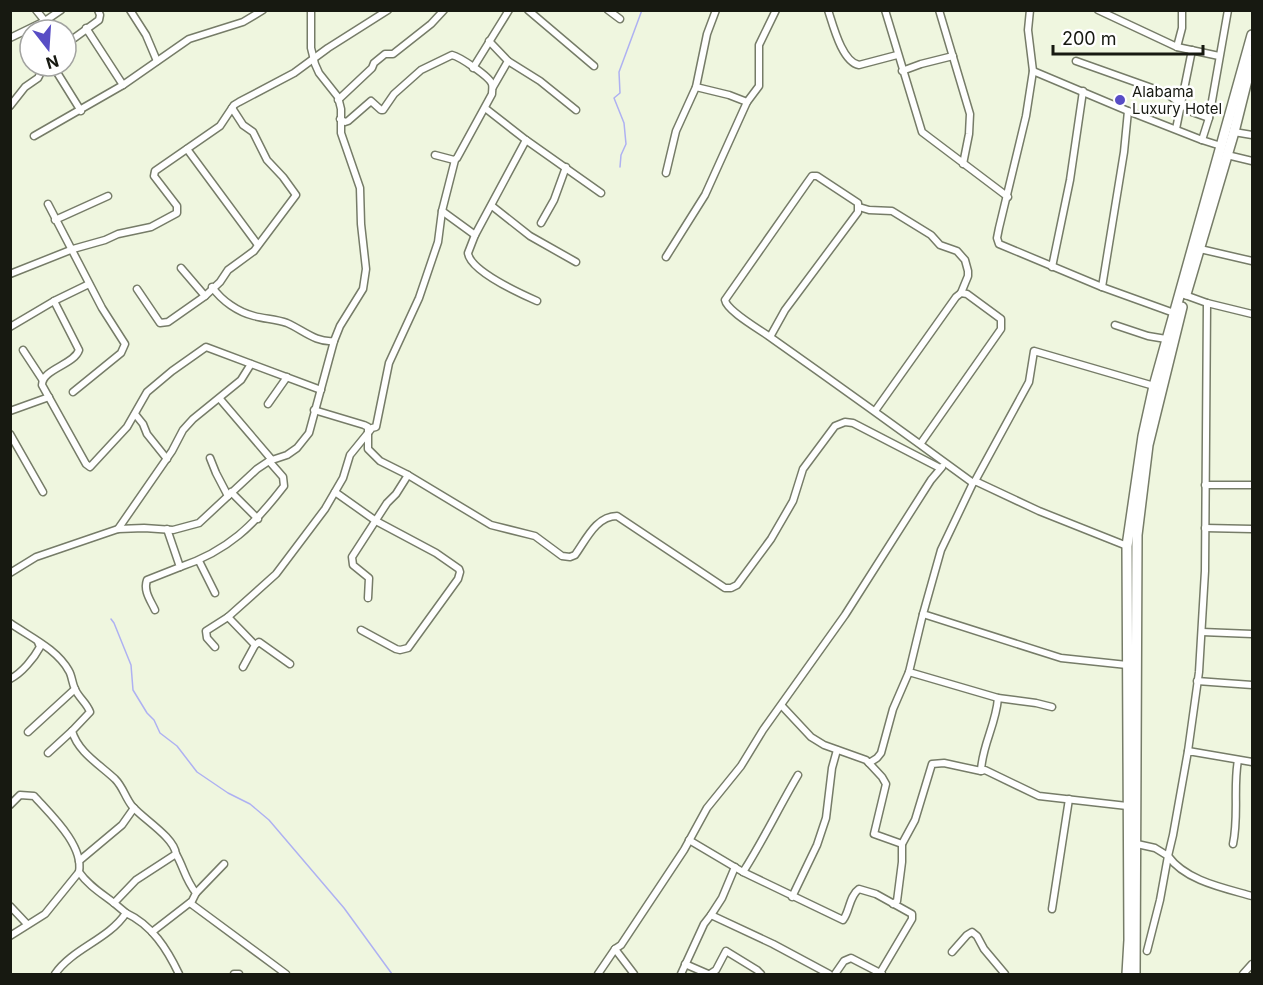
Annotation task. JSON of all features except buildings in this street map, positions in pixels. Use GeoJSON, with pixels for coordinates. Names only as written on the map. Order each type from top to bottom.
{"type":"FeatureCollection","features":[{"type":"Feature","properties":{"kind":"main road"},"geometry":{"type":"LineString","coordinates":[[1134,974],[1137,844],[1127,665],[1127,546],[1143,436],[1154,386],[1252,35]]}},
{"type":"Feature","properties":{"kind":"main road"},"geometry":{"type":"LineString","coordinates":[[1134,974],[1129,940],[1127,806],[1132,786],[1137,535],[1149,445],[1185,295],[1250,77],[1252,60]]}},
{"type":"Feature","properties":{"kind":"street"},"geometry":{"type":"LineString","coordinates":[[34,136],[123,85],[189,39],[243,22],[263,10]]}},
{"type":"Feature","properties":{"kind":"street"},"geometry":{"type":"LineString","coordinates":[[10,573],[36,557],[118,529],[183,528],[199,523],[257,469],[287,455],[303,442],[309,433],[334,341],[366,282],[360,188],[344,143],[340,119],[342,109],[335,91],[319,74],[314,59],[310,27],[311,10]]}},
{"type":"Feature","properties":{"kind":"street"},"geometry":{"type":"LineString","coordinates":[[10,274],[118,234],[151,227],[177,213],[177,206],[153,173],[171,158],[220,126],[239,102],[294,73],[328,48],[388,10]]}},
{"type":"Feature","properties":{"kind":"street"},"geometry":{"type":"LineString","coordinates":[[338,100],[372,68],[374,63],[385,54],[393,54],[444,10]]}},
{"type":"Feature","properties":{"kind":"street"},"geometry":{"type":"LineString","coordinates":[[473,68],[509,10]]}},
{"type":"Feature","properties":{"kind":"street"},"geometry":{"type":"LineString","coordinates":[[528,10],[594,66]]}},
{"type":"Feature","properties":{"kind":"street"},"geometry":{"type":"LineString","coordinates":[[608,10],[620,20]]}},
{"type":"Feature","properties":{"kind":"street"},"geometry":{"type":"LineString","coordinates":[[666,173],[676,131],[696,87],[707,34],[716,10]]}},
{"type":"Feature","properties":{"kind":"street"},"geometry":{"type":"LineString","coordinates":[[666,257],[705,195],[747,102],[759,86],[759,45],[776,10]]}},
{"type":"Feature","properties":{"kind":"street"},"geometry":{"type":"LineString","coordinates":[[828,10],[844,52],[854,64],[859,65],[897,55]]}},
{"type":"Feature","properties":{"kind":"street"},"geometry":{"type":"LineString","coordinates":[[885,10],[922,132],[1008,196]]}},
{"type":"Feature","properties":{"kind":"street"},"geometry":{"type":"LineString","coordinates":[[939,10],[970,114],[963,164]]}},
{"type":"Feature","properties":{"kind":"street"},"geometry":{"type":"LineString","coordinates":[[1030,10],[1028,30],[1033,71],[1026,116],[997,238],[999,244],[1102,287],[1174,313]]}},
{"type":"Feature","properties":{"kind":"street"},"geometry":{"type":"LineString","coordinates":[[1098,10],[1177,47],[1219,56]]}},
{"type":"Feature","properties":{"kind":"street"},"geometry":{"type":"LineString","coordinates":[[1177,47],[1182,28],[1182,10]]}},
{"type":"Feature","properties":{"kind":"street"},"geometry":{"type":"LineString","coordinates":[[1202,140],[1209,118],[1228,10]]}},
{"type":"Feature","properties":{"kind":"street"},"geometry":{"type":"LineString","coordinates":[[78,34],[99,20],[100,11]]}},
{"type":"Feature","properties":{"kind":"street"},"geometry":{"type":"LineString","coordinates":[[133,12],[158,61]]}},
{"type":"Feature","properties":{"kind":"street"},"geometry":{"type":"LineString","coordinates":[[86,28],[123,85]]}},
{"type":"Feature","properties":{"kind":"street"},"geometry":{"type":"LineString","coordinates":[[489,41],[508,61],[540,81],[576,110]]}},
{"type":"Feature","properties":{"kind":"street"},"geometry":{"type":"LineString","coordinates":[[1176,129],[1192,50]]}},
{"type":"Feature","properties":{"kind":"street"},"geometry":{"type":"LineString","coordinates":[[340,119],[345,122],[371,101],[384,110],[393,94],[421,70],[452,55],[459,57],[484,75],[493,87]]}},
{"type":"Feature","properties":{"kind":"street"},"geometry":{"type":"LineString","coordinates":[[902,71],[953,56]]}},
{"type":"Feature","properties":{"kind":"street"},"geometry":{"type":"LineString","coordinates":[[315,410],[370,428],[376,427],[389,363],[419,298],[438,242],[442,212],[455,160],[485,108],[493,87],[508,61]]}},
{"type":"Feature","properties":{"kind":"street"},"geometry":{"type":"LineString","coordinates":[[1076,61],[1166,93],[1192,112],[1209,118]]}},
{"type":"Feature","properties":{"kind":"street"},"geometry":{"type":"LineString","coordinates":[[1033,71],[1128,111],[1221,146]]}},
{"type":"Feature","properties":{"kind":"street"},"geometry":{"type":"LineString","coordinates":[[10,106],[25,87],[38,78]]}},
{"type":"Feature","properties":{"kind":"street"},"geometry":{"type":"LineString","coordinates":[[60,78],[81,111]]}},
{"type":"Feature","properties":{"kind":"street"},"geometry":{"type":"LineString","coordinates":[[696,87],[721,92],[747,102]]}},
{"type":"Feature","properties":{"kind":"street"},"geometry":{"type":"LineString","coordinates":[[1052,267],[1070,180],[1083,91]]}},
{"type":"Feature","properties":{"kind":"street"},"geometry":{"type":"LineString","coordinates":[[136,288],[160,323],[164,324],[205,296],[228,270],[254,251],[296,195],[267,160],[256,137],[243,125],[232,108]]}},
{"type":"Feature","properties":{"kind":"street"},"geometry":{"type":"LineString","coordinates":[[485,108],[601,193]]}},
{"type":"Feature","properties":{"kind":"street"},"geometry":{"type":"LineString","coordinates":[[1102,287],[1124,152],[1128,111]]}},
{"type":"Feature","properties":{"kind":"street"},"geometry":{"type":"LineString","coordinates":[[1234,132],[1252,135]]}},
{"type":"Feature","properties":{"kind":"street"},"geometry":{"type":"LineString","coordinates":[[526,140],[468,253],[472,263],[497,281],[537,301]]}},
{"type":"Feature","properties":{"kind":"street"},"geometry":{"type":"LineString","coordinates":[[187,149],[258,245]]}},
{"type":"Feature","properties":{"kind":"street"},"geometry":{"type":"LineString","coordinates":[[435,155],[455,160]]}},
{"type":"Feature","properties":{"kind":"street"},"geometry":{"type":"LineString","coordinates":[[1227,155],[1252,161]]}},
{"type":"Feature","properties":{"kind":"street"},"geometry":{"type":"LineString","coordinates":[[541,223],[554,200],[566,167]]}},
{"type":"Feature","properties":{"kind":"street"},"geometry":{"type":"LineString","coordinates":[[770,337],[785,310],[858,212],[858,203],[817,176],[813,176],[724,300],[728,308],[974,482],[1127,546]]}},
{"type":"Feature","properties":{"kind":"street"},"geometry":{"type":"LineString","coordinates":[[55,220],[108,196]]}},
{"type":"Feature","properties":{"kind":"street"},"geometry":{"type":"LineString","coordinates":[[48,204],[102,308],[125,344],[121,353],[73,392]]}},
{"type":"Feature","properties":{"kind":"street"},"geometry":{"type":"LineString","coordinates":[[492,206],[530,236],[576,262]]}},
{"type":"Feature","properties":{"kind":"street"},"geometry":{"type":"LineString","coordinates":[[859,207],[892,211],[931,235],[940,245],[957,251],[965,260],[968,271],[961,293],[875,411]]}},
{"type":"Feature","properties":{"kind":"street"},"geometry":{"type":"LineString","coordinates":[[442,212],[476,236]]}},
{"type":"Feature","properties":{"kind":"street"},"geometry":{"type":"LineString","coordinates":[[1200,249],[1252,261]]}},
{"type":"Feature","properties":{"kind":"street"},"geometry":{"type":"LineString","coordinates":[[182,268],[205,296]]}},
{"type":"Feature","properties":{"kind":"street"},"geometry":{"type":"LineString","coordinates":[[10,327],[54,301],[89,284]]}},
{"type":"Feature","properties":{"kind":"street"},"geometry":{"type":"LineString","coordinates":[[213,287],[221,297],[252,316],[287,323],[323,342],[334,341]]}},
{"type":"Feature","properties":{"kind":"street"},"geometry":{"type":"LineString","coordinates":[[921,443],[1001,329],[1001,319],[967,294],[961,293]]}},
{"type":"Feature","properties":{"kind":"street"},"geometry":{"type":"LineString","coordinates":[[1185,295],[1252,314]]}},
{"type":"Feature","properties":{"kind":"street"},"geometry":{"type":"LineString","coordinates":[[42,379],[74,357],[79,350],[54,301]]}},
{"type":"Feature","properties":{"kind":"street"},"geometry":{"type":"LineString","coordinates":[[1147,951],[1160,900],[1188,751],[1202,632],[1207,303]]}},
{"type":"Feature","properties":{"kind":"street"},"geometry":{"type":"LineString","coordinates":[[1115,325],[1148,336],[1166,339]]}},
{"type":"Feature","properties":{"kind":"street"},"geometry":{"type":"LineString","coordinates":[[23,350],[42,379],[42,385],[86,464],[90,467],[123,432],[147,392],[206,347],[321,390]]}},
{"type":"Feature","properties":{"kind":"street"},"geometry":{"type":"LineString","coordinates":[[869,763],[878,758],[881,753],[893,709],[909,672],[922,614],[941,550],[974,482],[1029,382],[1034,351],[1154,386]]}},
{"type":"Feature","properties":{"kind":"street"},"geometry":{"type":"LineString","coordinates":[[118,529],[167,459],[183,430],[193,419],[241,380],[251,364]]}},
{"type":"Feature","properties":{"kind":"street"},"geometry":{"type":"LineString","coordinates":[[268,404],[287,377]]}},
{"type":"Feature","properties":{"kind":"street"},"geometry":{"type":"LineString","coordinates":[[10,411],[49,397]]}},
{"type":"Feature","properties":{"kind":"street"},"geometry":{"type":"LineString","coordinates":[[155,610],[147,593],[147,580],[222,550],[258,519],[284,486],[283,477],[220,399]]}},
{"type":"Feature","properties":{"kind":"street"},"geometry":{"type":"LineString","coordinates":[[135,414],[143,423],[147,434],[167,459]]}},
{"type":"Feature","properties":{"kind":"street"},"geometry":{"type":"LineString","coordinates":[[370,428],[368,449],[380,461],[408,475],[491,525],[535,536],[566,557],[575,555],[604,518],[617,516],[725,588],[737,585],[771,538],[793,501],[803,469],[832,429],[840,423],[853,423],[940,468]]}},
{"type":"Feature","properties":{"kind":"street"},"geometry":{"type":"LineString","coordinates":[[10,434],[43,492]]}},
{"type":"Feature","properties":{"kind":"street"},"geometry":{"type":"LineString","coordinates":[[214,647],[207,638],[206,631],[228,617],[276,574],[325,509],[343,478],[350,454],[368,435]]}},
{"type":"Feature","properties":{"kind":"street"},"geometry":{"type":"LineString","coordinates":[[210,458],[216,473],[230,494],[258,519]]}},
{"type":"Feature","properties":{"kind":"street"},"geometry":{"type":"LineString","coordinates":[[598,975],[615,949],[621,945],[707,808],[741,766],[763,730],[845,615],[940,468],[948,464]]}},
{"type":"Feature","properties":{"kind":"street"},"geometry":{"type":"LineString","coordinates":[[368,598],[369,578],[353,565],[352,557],[408,475]]}},
{"type":"Feature","properties":{"kind":"street"},"geometry":{"type":"LineString","coordinates":[[1205,485],[1252,485]]}},
{"type":"Feature","properties":{"kind":"street"},"geometry":{"type":"LineString","coordinates":[[335,492],[376,521],[436,553],[459,569],[460,576],[408,648],[400,651],[362,630]]}},
{"type":"Feature","properties":{"kind":"street"},"geometry":{"type":"LineString","coordinates":[[1205,528],[1252,529]]}},
{"type":"Feature","properties":{"kind":"street"},"geometry":{"type":"LineString","coordinates":[[167,529],[180,567]]}},
{"type":"Feature","properties":{"kind":"street"},"geometry":{"type":"LineString","coordinates":[[199,561],[215,593]]}},
{"type":"Feature","properties":{"kind":"street"},"geometry":{"type":"LineString","coordinates":[[922,614],[1061,658],[1127,665]]}},
{"type":"Feature","properties":{"kind":"street"},"geometry":{"type":"LineString","coordinates":[[228,617],[255,645]]}},
{"type":"Feature","properties":{"kind":"street"},"geometry":{"type":"LineString","coordinates":[[10,623],[37,640],[65,664],[75,689],[89,708],[90,712],[48,753]]}},
{"type":"Feature","properties":{"kind":"street"},"geometry":{"type":"LineString","coordinates":[[1202,632],[1252,634]]}},
{"type":"Feature","properties":{"kind":"street"},"geometry":{"type":"LineString","coordinates":[[10,679],[21,673],[40,649],[37,640]]}},
{"type":"Feature","properties":{"kind":"street"},"geometry":{"type":"LineString","coordinates":[[243,667],[259,642],[290,664]]}},
{"type":"Feature","properties":{"kind":"street"},"geometry":{"type":"LineString","coordinates":[[909,672],[998,698],[1052,707]]}},
{"type":"Feature","properties":{"kind":"street"},"geometry":{"type":"LineString","coordinates":[[1197,681],[1252,685]]}},
{"type":"Feature","properties":{"kind":"street"},"geometry":{"type":"LineString","coordinates":[[27,732],[75,689]]}},
{"type":"Feature","properties":{"kind":"street"},"geometry":{"type":"LineString","coordinates":[[981,771],[982,754],[997,715],[998,698]]}},
{"type":"Feature","properties":{"kind":"street"},"geometry":{"type":"LineString","coordinates":[[782,706],[811,737],[837,750],[866,760],[882,777],[886,784],[874,834],[902,844]]}},
{"type":"Feature","properties":{"kind":"street"},"geometry":{"type":"LineString","coordinates":[[72,730],[75,740],[84,751],[118,782],[134,808],[174,847],[182,864],[183,874],[196,893]]}},
{"type":"Feature","properties":{"kind":"street"},"geometry":{"type":"LineString","coordinates":[[792,897],[817,845],[826,818],[832,768],[837,750]]}},
{"type":"Feature","properties":{"kind":"street"},"geometry":{"type":"LineString","coordinates":[[1188,751],[1252,762]]}},
{"type":"Feature","properties":{"kind":"street"},"geometry":{"type":"LineString","coordinates":[[1233,844],[1236,817],[1235,778],[1238,760]]}},
{"type":"Feature","properties":{"kind":"street"},"geometry":{"type":"LineString","coordinates":[[893,904],[897,901],[902,844],[915,820],[932,764],[944,763],[985,770],[1039,796],[1127,806]]}},
{"type":"Feature","properties":{"kind":"street"},"geometry":{"type":"LineString","coordinates":[[743,872],[798,775]]}},
{"type":"Feature","properties":{"kind":"street"},"geometry":{"type":"LineString","coordinates":[[10,805],[20,795],[34,796],[71,839],[79,861],[79,872],[89,885],[126,913],[138,918],[160,940],[179,975]]}},
{"type":"Feature","properties":{"kind":"street"},"geometry":{"type":"LineString","coordinates":[[1052,909],[1069,799]]}},
{"type":"Feature","properties":{"kind":"street"},"geometry":{"type":"LineString","coordinates":[[79,861],[122,825],[134,808]]}},
{"type":"Feature","properties":{"kind":"street"},"geometry":{"type":"LineString","coordinates":[[689,840],[743,872],[843,920],[848,914],[854,893],[859,889],[876,894],[912,914],[912,919],[881,974],[851,958],[844,962],[835,975]]}},
{"type":"Feature","properties":{"kind":"street"},"geometry":{"type":"LineString","coordinates":[[1137,844],[1155,848],[1168,855],[1175,865],[1201,879],[1252,896]]}},
{"type":"Feature","properties":{"kind":"street"},"geometry":{"type":"LineString","coordinates":[[114,903],[136,880],[176,854]]}},
{"type":"Feature","properties":{"kind":"street"},"geometry":{"type":"LineString","coordinates":[[152,932],[190,903],[196,893],[224,864]]}},
{"type":"Feature","properties":{"kind":"street"},"geometry":{"type":"LineString","coordinates":[[681,975],[704,924],[722,898],[735,867]]}},
{"type":"Feature","properties":{"kind":"street"},"geometry":{"type":"LineString","coordinates":[[10,936],[51,907],[79,872]]}},
{"type":"Feature","properties":{"kind":"street"},"geometry":{"type":"LineString","coordinates":[[190,903],[286,975]]}},
{"type":"Feature","properties":{"kind":"street"},"geometry":{"type":"LineString","coordinates":[[10,906],[27,924]]}},
{"type":"Feature","properties":{"kind":"street"},"geometry":{"type":"LineString","coordinates":[[55,975],[75,955],[112,930],[126,913]]}},
{"type":"Feature","properties":{"kind":"street"},"geometry":{"type":"LineString","coordinates":[[711,915],[773,944],[829,975]]}},
{"type":"Feature","properties":{"kind":"street"},"geometry":{"type":"LineString","coordinates":[[952,952],[972,932],[1005,975]]}},
{"type":"Feature","properties":{"kind":"street"},"geometry":{"type":"LineString","coordinates":[[615,949],[634,975]]}},
{"type":"Feature","properties":{"kind":"street"},"geometry":{"type":"LineString","coordinates":[[685,964],[709,975],[716,970],[726,951],[757,970],[761,975]]}},
{"type":"Feature","properties":{"kind":"street"},"geometry":{"type":"LineString","coordinates":[[1243,975],[1252,964]]}},
{"type":"Feature","properties":{"kind":"street"},"geometry":{"type":"LineString","coordinates":[[234,975],[239,975]]}},
{"type":"Feature","properties":{"kind":"waterway"},"geometry":{"type":"LineString","coordinates":[[620,167],[621,155],[626,144],[624,123],[614,98],[620,93],[619,72],[642,10]]}},
{"type":"Feature","properties":{"kind":"waterway"},"geometry":{"type":"LineString","coordinates":[[111,619],[131,665],[133,690],[154,720],[160,733],[177,746],[197,772],[228,793],[250,804],[269,820],[344,908],[392,974]]}},
{"type":"Feature","properties":{"kind":"place","name":"Alabama Luxury Hotel"},"geometry":{"type":"Point","coordinates":[1120,100]}}]}
